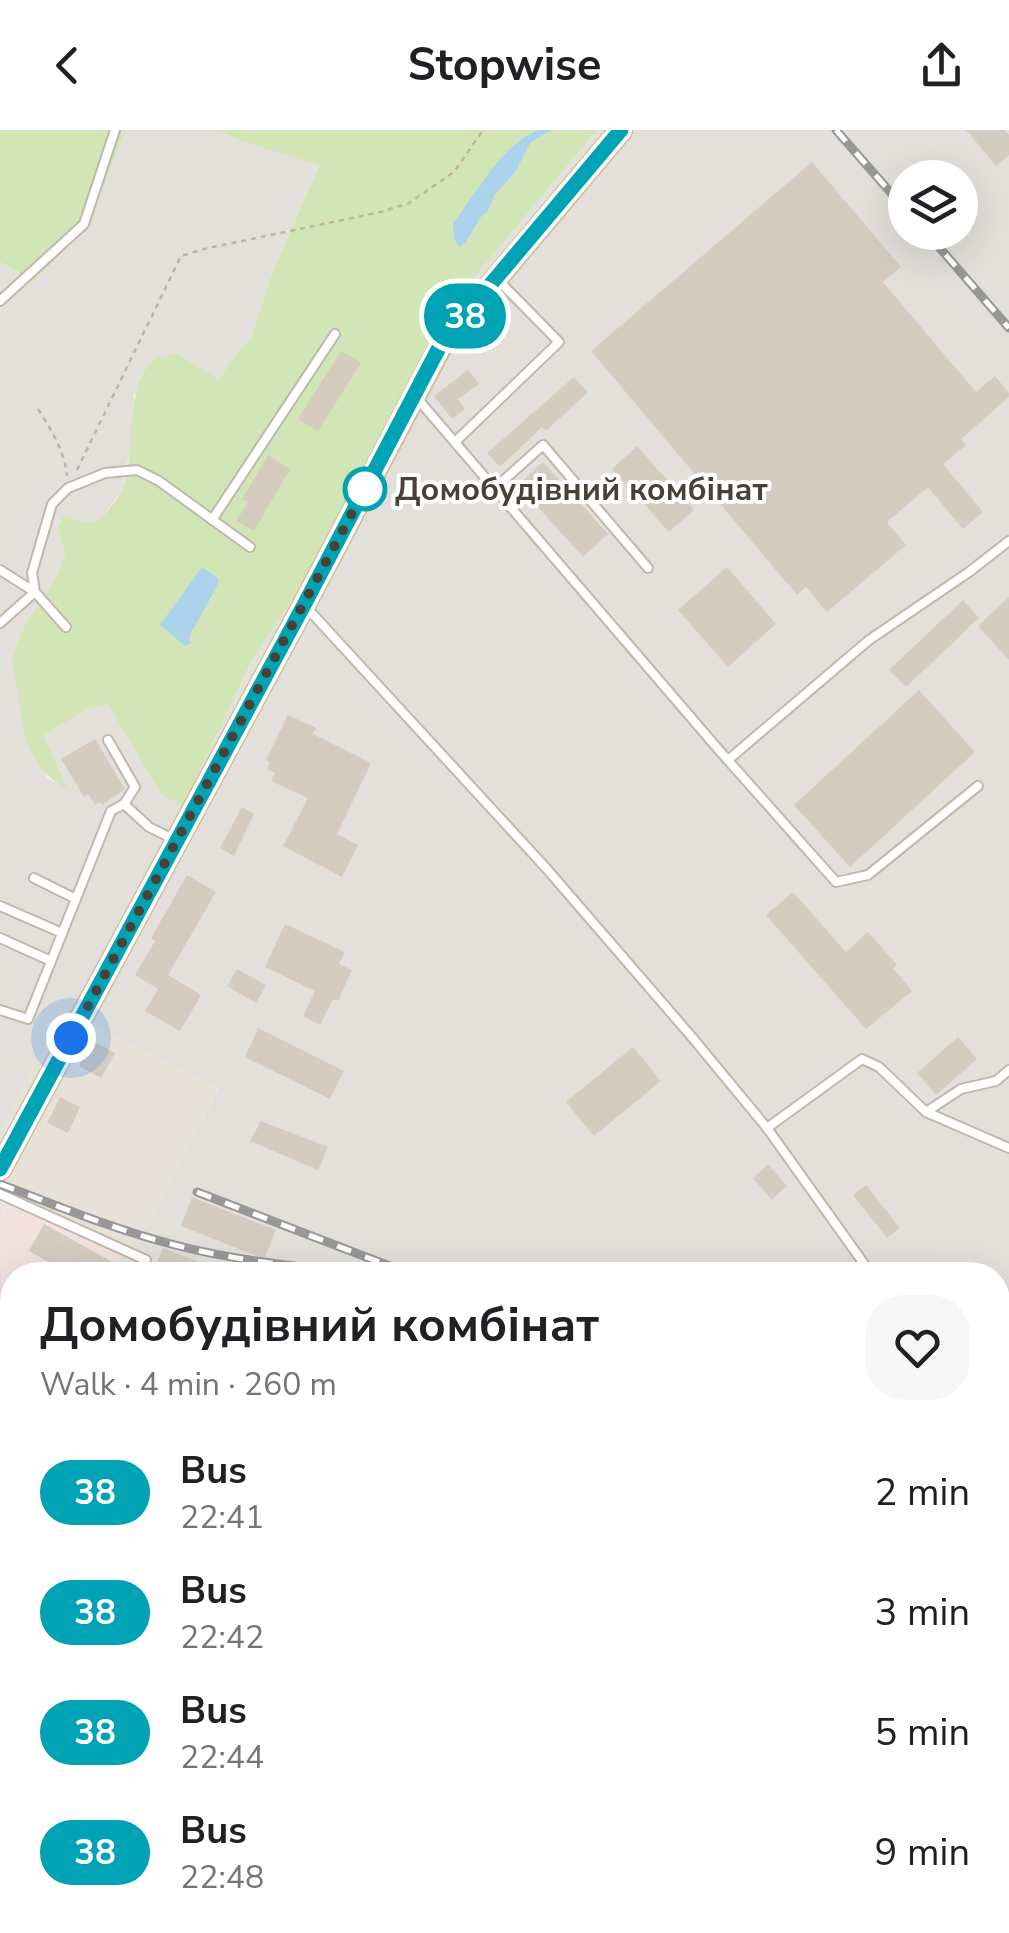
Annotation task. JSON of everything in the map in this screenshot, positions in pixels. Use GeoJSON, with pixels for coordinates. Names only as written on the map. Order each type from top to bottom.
{"type":"FeatureCollection","features":[{"type":"Feature","properties":{"kind":"street"},"geometry":{"type":"LineString","coordinates":[[0,1169],[442,342],[621,130]]}},
{"type":"Feature","properties":{"kind":"lane"},"geometry":{"type":"LineString","coordinates":[[0,301],[84,224],[115,130]]}},
{"type":"Feature","properties":{"kind":"lane"},"geometry":{"type":"LineString","coordinates":[[455,442],[559,342],[496,278]]}},
{"type":"Feature","properties":{"kind":"lane"},"geometry":{"type":"LineString","coordinates":[[212,520],[335,334]]}},
{"type":"Feature","properties":{"kind":"lane"},"geometry":{"type":"LineString","coordinates":[[414,395],[836,882],[868,875],[978,786]]}},
{"type":"Feature","properties":{"kind":"lane"},"geometry":{"type":"LineString","coordinates":[[495,488],[544,445],[648,568]]}},
{"type":"Feature","properties":{"kind":"lane"},"geometry":{"type":"LineString","coordinates":[[35,592],[32,572],[52,504],[68,488],[104,473],[136,470],[159,480],[250,548]]}},
{"type":"Feature","properties":{"kind":"lane"},"geometry":{"type":"LineString","coordinates":[[728,760],[869,640],[1009,541]]}},
{"type":"Feature","properties":{"kind":"lane"},"geometry":{"type":"LineString","coordinates":[[0,570],[35,592],[66,627]]}},
{"type":"Feature","properties":{"kind":"lane"},"geometry":{"type":"LineString","coordinates":[[0,624],[35,592]]}},
{"type":"Feature","properties":{"kind":"lane"},"geometry":{"type":"LineString","coordinates":[[304,605],[546,868],[767,1128],[863,1262]]}},
{"type":"Feature","properties":{"kind":"lane"},"geometry":{"type":"LineString","coordinates":[[0,1010],[28,1019],[111,811],[124,804],[135,786],[108,740]]}},
{"type":"Feature","properties":{"kind":"lane"},"geometry":{"type":"LineString","coordinates":[[124,804],[149,827],[177,841]]}},
{"type":"Feature","properties":{"kind":"lane"},"geometry":{"type":"LineString","coordinates":[[34,878],[76,899]]}},
{"type":"Feature","properties":{"kind":"lane"},"geometry":{"type":"LineString","coordinates":[[0,906],[62,934]]}},
{"type":"Feature","properties":{"kind":"lane"},"geometry":{"type":"LineString","coordinates":[[0,938],[51,961]]}},
{"type":"Feature","properties":{"kind":"lane"},"geometry":{"type":"LineString","coordinates":[[767,1128],[862,1060],[879,1068],[926,1112],[1009,1148]]}},
{"type":"Feature","properties":{"kind":"lane"},"geometry":{"type":"LineString","coordinates":[[926,1112],[960,1089],[996,1081],[1009,1070]]}},
{"type":"Feature","properties":{"kind":"lane"},"geometry":{"type":"LineString","coordinates":[[0,1194],[145,1262]]}},
{"type":"Feature","properties":{"kind":"path"},"geometry":{"type":"LineString","coordinates":[[68,488],[182,256],[409,203],[454,172],[483,130]]}},
{"type":"Feature","properties":{"kind":"path"},"geometry":{"type":"LineString","coordinates":[[38,410],[57,439],[66,464],[68,488]]}},
{"type":"Feature","properties":{"kind":"shaded area"},"geometry":{"type":"Polygon","coordinates":[[[126,130],[219,130],[240,141],[319,164],[272,273],[251,338],[219,381],[134,394],[133,433],[122,491],[98,521],[83,522],[64,516],[58,527],[65,555],[56,578],[24,627],[47,778],[67,788],[44,735],[88,709],[108,703],[162,796],[183,806],[251,662],[300,588],[443,315],[597,130],[1009,130],[1009,1262],[128,1262],[219,1087],[63,1009],[0,1133],[0,262],[33,282],[88,227],[126,130]]]}},
{"type":"Feature","properties":{"kind":"shaded area"},"geometry":{"type":"Polygon","coordinates":[[[62,1009],[219,1086],[128,1262],[0,1262],[0,1133],[62,1009]]]}},
{"type":"Feature","properties":{"kind":"shaded area"},"geometry":{"type":"Polygon","coordinates":[[[1,1198],[124,1253],[120,1262],[1,1262],[1,1198]]]}},
{"type":"Feature","properties":{"kind":"green space"},"geometry":{"type":"Polygon","coordinates":[[[0,130],[126,130],[88,227],[33,282],[0,262],[0,130]]]}},
{"type":"Feature","properties":{"kind":"green space"},"geometry":{"type":"Polygon","coordinates":[[[219,130],[537,130],[531,133],[465,243],[494,196],[516,171],[531,142],[552,130],[597,130],[443,315],[300,588],[251,662],[183,806],[162,796],[108,704],[88,709],[44,735],[68,790],[41,768],[28,745],[12,658],[24,627],[56,578],[65,555],[58,527],[64,515],[83,522],[98,521],[120,494],[126,475],[134,403],[144,372],[156,359],[176,353],[219,380],[251,338],[272,273],[319,165],[240,141],[219,130]],[[202,567],[189,638],[198,620],[214,594],[202,567]]]}},
{"type":"Feature","properties":{"kind":"water"},"geometry":{"type":"Polygon","coordinates":[[[537,130],[552,130],[531,142],[516,171],[459,247],[453,224],[501,159],[537,130]]]}},
{"type":"Feature","properties":{"kind":"water"},"geometry":{"type":"Polygon","coordinates":[[[202,567],[219,579],[189,638],[191,643],[185,646],[160,625],[202,567]]]}},
{"type":"Feature","properties":{"kind":"building"},"geometry":{"type":"Polygon","coordinates":[[[966,130],[1004,130],[1009,135],[1009,155],[996,166],[966,130]]]}},
{"type":"Feature","properties":{"kind":"building"},"geometry":{"type":"Polygon","coordinates":[[[812,162],[901,267],[883,282],[976,392],[995,376],[1009,393],[961,439],[966,445],[943,464],[983,512],[963,529],[928,487],[887,522],[906,545],[827,612],[806,587],[797,595],[591,351],[812,162]]]}},
{"type":"Feature","properties":{"kind":"building"},"geometry":{"type":"Polygon","coordinates":[[[341,351],[361,363],[318,431],[298,419],[341,351]]]}},
{"type":"Feature","properties":{"kind":"building"},"geometry":{"type":"Polygon","coordinates":[[[468,370],[479,384],[458,399],[465,409],[452,419],[434,396],[468,370]]]}},
{"type":"Feature","properties":{"kind":"building"},"geometry":{"type":"Polygon","coordinates":[[[574,377],[588,392],[546,431],[542,427],[500,467],[487,453],[574,377]]]}},
{"type":"Feature","properties":{"kind":"building"},"geometry":{"type":"Polygon","coordinates":[[[637,446],[694,510],[669,532],[612,469],[637,446]]]}},
{"type":"Feature","properties":{"kind":"building"},"geometry":{"type":"Polygon","coordinates":[[[268,455],[290,469],[254,531],[236,521],[248,502],[242,499],[268,455]]]}},
{"type":"Feature","properties":{"kind":"building"},"geometry":{"type":"Polygon","coordinates":[[[543,462],[608,534],[583,557],[518,485],[543,462]]]}},
{"type":"Feature","properties":{"kind":"building"},"geometry":{"type":"Polygon","coordinates":[[[727,567],[776,624],[728,667],[678,610],[727,567]]]}},
{"type":"Feature","properties":{"kind":"building"},"geometry":{"type":"Polygon","coordinates":[[[1009,597],[1009,660],[978,626],[1009,597]]]}},
{"type":"Feature","properties":{"kind":"building"},"geometry":{"type":"Polygon","coordinates":[[[963,600],[979,618],[906,687],[889,670],[963,600]]]}},
{"type":"Feature","properties":{"kind":"building"},"geometry":{"type":"Polygon","coordinates":[[[919,690],[975,752],[850,867],[794,805],[919,690]]]}},
{"type":"Feature","properties":{"kind":"building"},"geometry":{"type":"Polygon","coordinates":[[[288,715],[316,728],[313,734],[371,763],[337,834],[358,845],[342,877],[283,846],[308,798],[271,781],[275,773],[267,769],[270,762],[266,760],[288,715]]]}},
{"type":"Feature","properties":{"kind":"building"},"geometry":{"type":"Polygon","coordinates":[[[95,739],[125,789],[102,805],[95,805],[88,794],[84,797],[61,759],[95,739]]]}},
{"type":"Feature","properties":{"kind":"building"},"geometry":{"type":"Polygon","coordinates":[[[242,807],[254,814],[234,856],[220,848],[242,807]]]}},
{"type":"Feature","properties":{"kind":"building"},"geometry":{"type":"Polygon","coordinates":[[[187,875],[216,892],[168,975],[201,995],[180,1031],[145,1011],[158,989],[135,975],[187,875]]]}},
{"type":"Feature","properties":{"kind":"building"},"geometry":{"type":"Polygon","coordinates":[[[793,892],[846,952],[868,932],[897,965],[893,968],[912,991],[866,1029],[766,915],[793,892]]]}},
{"type":"Feature","properties":{"kind":"building"},"geometry":{"type":"Polygon","coordinates":[[[285,924],[345,952],[339,964],[352,970],[338,1001],[333,999],[320,1025],[303,1016],[315,991],[265,967],[285,924]]]}},
{"type":"Feature","properties":{"kind":"building"},"geometry":{"type":"Polygon","coordinates":[[[237,969],[266,985],[256,1003],[227,986],[237,969]]]}},
{"type":"Feature","properties":{"kind":"building"},"geometry":{"type":"Polygon","coordinates":[[[258,1028],[344,1071],[330,1099],[245,1057],[258,1028]]]}},
{"type":"Feature","properties":{"kind":"building"},"geometry":{"type":"Polygon","coordinates":[[[958,1037],[977,1059],[936,1095],[917,1073],[958,1037]]]}},
{"type":"Feature","properties":{"kind":"building"},"geometry":{"type":"Polygon","coordinates":[[[93,1041],[115,1053],[101,1078],[79,1066],[93,1041]]]}},
{"type":"Feature","properties":{"kind":"building"},"geometry":{"type":"Polygon","coordinates":[[[633,1047],[661,1081],[594,1136],[566,1102],[633,1047]]]}},
{"type":"Feature","properties":{"kind":"building"},"geometry":{"type":"Polygon","coordinates":[[[60,1097],[80,1107],[68,1133],[47,1123],[60,1097]]]}},
{"type":"Feature","properties":{"kind":"building"},"geometry":{"type":"Polygon","coordinates":[[[261,1121],[328,1147],[318,1170],[250,1141],[261,1121]]]}},
{"type":"Feature","properties":{"kind":"building"},"geometry":{"type":"Polygon","coordinates":[[[768,1164],[787,1186],[772,1200],[753,1178],[768,1164]]]}},
{"type":"Feature","properties":{"kind":"building"},"geometry":{"type":"Polygon","coordinates":[[[866,1185],[900,1228],[887,1238],[853,1195],[866,1185]]]}},
{"type":"Feature","properties":{"kind":"building"},"geometry":{"type":"Polygon","coordinates":[[[192,1197],[276,1230],[264,1259],[181,1226],[192,1197]]]}},
{"type":"Feature","properties":{"kind":"building"},"geometry":{"type":"Polygon","coordinates":[[[44,1224],[112,1262],[49,1262],[29,1251],[44,1224]]]}},
{"type":"Feature","properties":{"kind":"building"},"geometry":{"type":"Polygon","coordinates":[[[163,1248],[199,1262],[157,1262],[163,1248]]]}},
{"type":"Feature","properties":{"kind":"railway"},"geometry":{"type":"LineString","coordinates":[[836,130],[888,190]]}},
{"type":"Feature","properties":{"kind":"railway"},"geometry":{"type":"LineString","coordinates":[[942,250],[1009,328]]}},
{"type":"Feature","properties":{"kind":"railway"},"geometry":{"type":"LineString","coordinates":[[0,1184],[175,1245],[266,1262]]}},
{"type":"Feature","properties":{"kind":"railway"},"geometry":{"type":"LineString","coordinates":[[197,1192],[379,1262]]}},
{"type":"Feature","properties":{"kind":"bus line","name":"38"},"geometry":{"type":"LineString","coordinates":[[0,1169],[442,342],[621,130]]}},
{"type":"Feature","properties":{"kind":"place","name":"Домобудівний комбінат"},"geometry":{"type":"Point","coordinates":[365,489]}},
{"type":"Feature","properties":{"kind":"route"},"geometry":{"type":"LineString","coordinates":[[71,1038],[365,489]]}}]}
